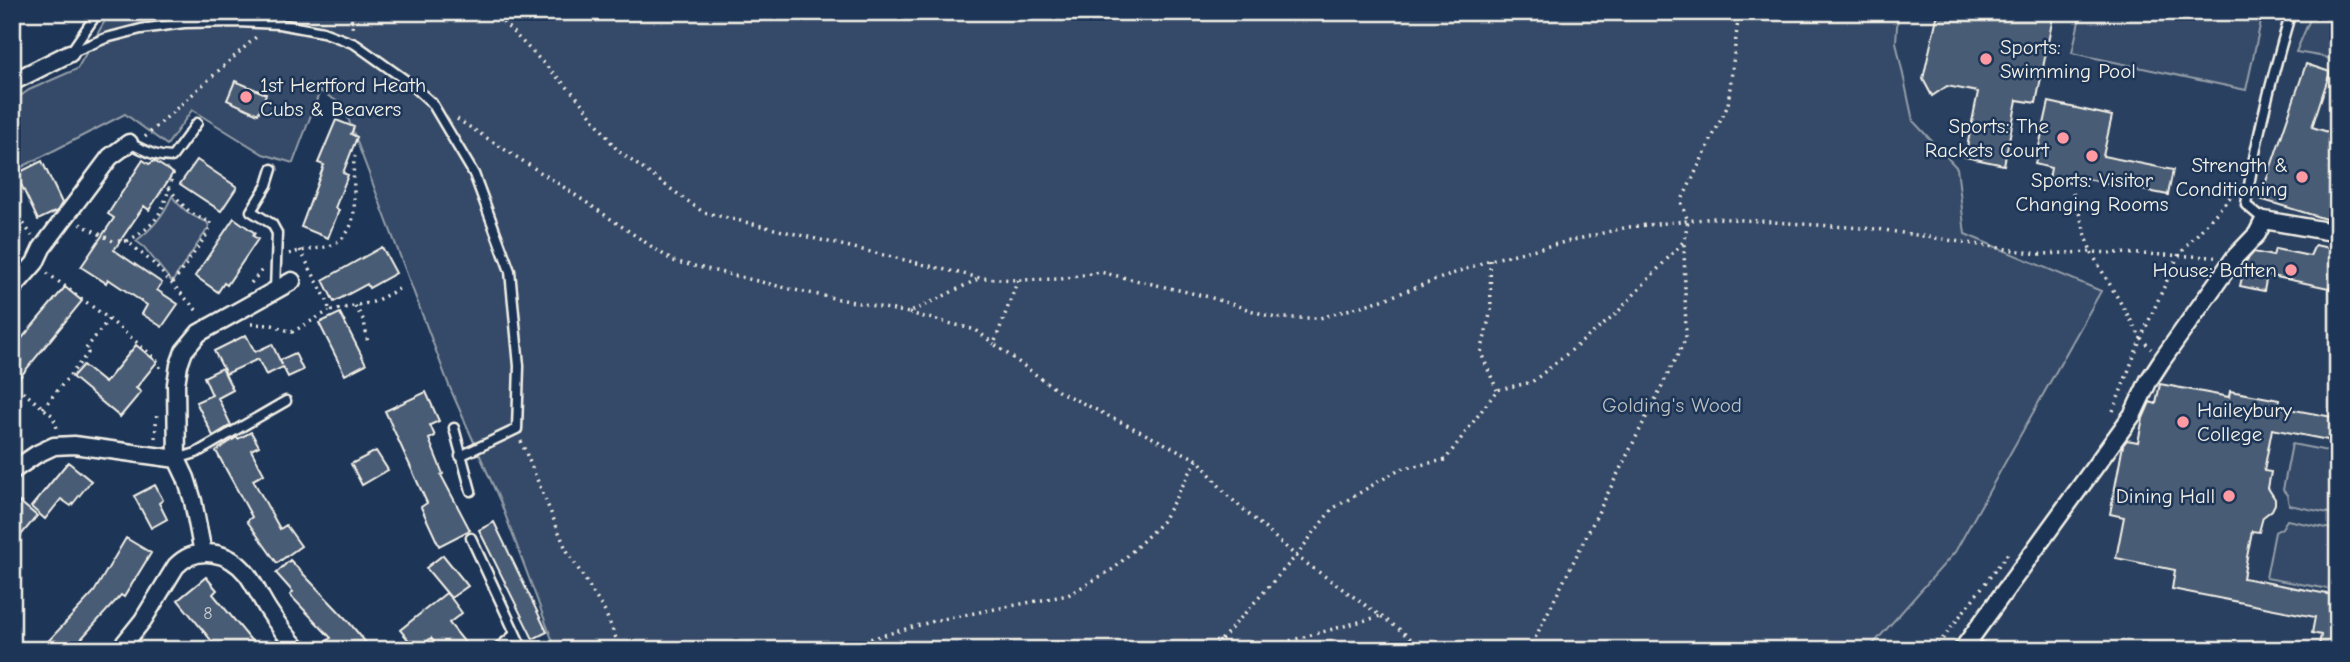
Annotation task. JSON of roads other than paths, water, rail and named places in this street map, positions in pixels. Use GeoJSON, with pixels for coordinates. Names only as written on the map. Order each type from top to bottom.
{"type":"FeatureCollection","features":[{"type":"Feature","properties":{"kind":"street"},"geometry":{"type":"LineString","coordinates":[[12,82],[70,53]]}},
{"type":"Feature","properties":{"kind":"street"},"geometry":{"type":"LineString","coordinates":[[12,289],[34,263],[42,248],[110,157],[133,145]]}},
{"type":"Feature","properties":{"kind":"street"},"geometry":{"type":"LineString","coordinates":[[1964,647],[2133,414],[2162,360],[2235,257],[2258,234],[2264,220],[2327,231],[2338,230]]}},
{"type":"Feature","properties":{"kind":"street"},"geometry":{"type":"LineString","coordinates":[[203,553],[193,501],[177,459],[176,384],[179,365],[191,341],[210,325],[292,281]]}},
{"type":"Feature","properties":{"kind":"street"},"geometry":{"type":"LineString","coordinates":[[12,471],[54,446],[74,445],[177,459]]}},
{"type":"Feature","properties":{"kind":"street"},"geometry":{"type":"LineString","coordinates":[[119,650],[143,620],[176,566],[183,559],[213,552],[225,557],[247,574],[271,614],[299,650]]}},
{"type":"Feature","properties":{"kind":"lane"},"geometry":{"type":"LineString","coordinates":[[70,53],[98,12]]}},
{"type":"Feature","properties":{"kind":"lane"},"geometry":{"type":"LineString","coordinates":[[2264,220],[2246,205],[2250,174],[2273,71],[2291,12]]}},
{"type":"Feature","properties":{"kind":"lane"},"geometry":{"type":"LineString","coordinates":[[70,53],[106,38],[141,29],[184,23],[271,24],[323,32],[355,44],[386,65],[432,103],[474,174],[510,271],[519,366],[517,429],[460,456]]}},
{"type":"Feature","properties":{"kind":"lane"},"geometry":{"type":"LineString","coordinates":[[133,145],[161,157],[172,157],[197,123]]}},
{"type":"Feature","properties":{"kind":"lane"},"geometry":{"type":"LineString","coordinates":[[272,169],[267,185],[251,211],[272,224],[277,233],[275,291]]}},
{"type":"Feature","properties":{"kind":"lane"},"geometry":{"type":"LineString","coordinates":[[177,459],[196,453],[286,401]]}},
{"type":"Feature","properties":{"kind":"lane"},"geometry":{"type":"LineString","coordinates":[[454,428],[471,491]]}},
{"type":"Feature","properties":{"kind":"lane"},"geometry":{"type":"LineString","coordinates":[[471,538],[523,650]]}},
{"type":"Feature","properties":{"kind":"lane"},"geometry":{"type":"LineString","coordinates":[[496,650],[515,634]]}},
{"type":"Feature","properties":{"kind":"lane"},"geometry":{"type":"LineString","coordinates":[[1964,647],[1987,650]]}},
{"type":"Feature","properties":{"kind":"place","name":"Sports: Swimming Pool"},"geometry":{"type":"Point","coordinates":[1986,59]}},
{"type":"Feature","properties":{"kind":"place","name":"1st Hertford Heath Cubs & Beavers"},"geometry":{"type":"Point","coordinates":[246,97]}},
{"type":"Feature","properties":{"kind":"place","name":"Sports: The Rackets Court"},"geometry":{"type":"Point","coordinates":[2063,138]}},
{"type":"Feature","properties":{"kind":"place","name":"Sports: Visitor Changing Rooms"},"geometry":{"type":"Point","coordinates":[2092,156]}},
{"type":"Feature","properties":{"kind":"place","name":"Strength & Conditioning"},"geometry":{"type":"Point","coordinates":[2302,177]}},
{"type":"Feature","properties":{"kind":"place","name":"House: Batten"},"geometry":{"type":"Point","coordinates":[2291,270]}},
{"type":"Feature","properties":{"kind":"place","name":"Haileybury College"},"geometry":{"type":"Point","coordinates":[2183,422]}},
{"type":"Feature","properties":{"kind":"place","name":"Dining Hall"},"geometry":{"type":"Point","coordinates":[2229,496]}},
{"type":"Feature","properties":{"kind":"park label","name":"Golding's Wood"},"geometry":{"type":"Point","coordinates":[1672,405]}}]}
